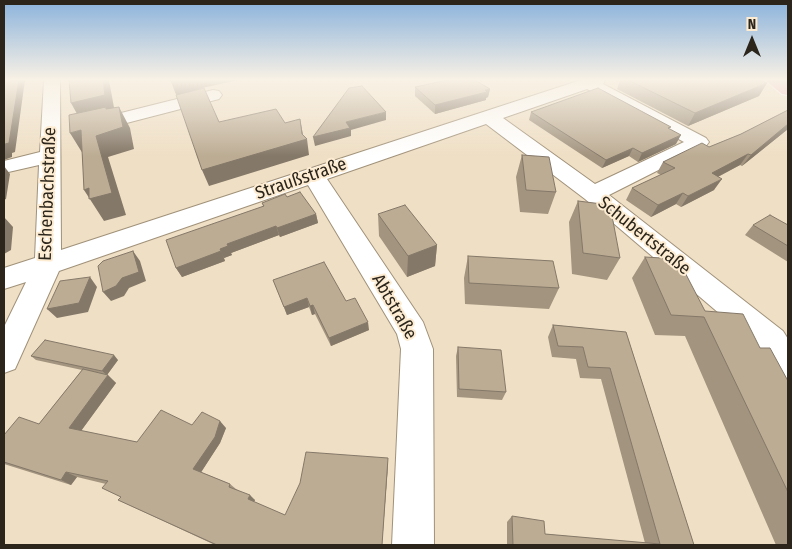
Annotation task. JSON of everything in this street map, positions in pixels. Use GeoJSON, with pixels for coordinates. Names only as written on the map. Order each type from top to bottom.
{"type":"FeatureCollection","features":[{"type":"Feature","properties":{"kind":"street","name":"Eschenbachstraße"},"geometry":{"type":"LineString","coordinates":[[4,359],[48,265],[51,106]]}},
{"type":"Feature","properties":{"kind":"street"},"geometry":{"type":"LineString","coordinates":[[4,167],[50,146],[179,106]]}},
{"type":"Feature","properties":{"kind":"street","name":"Straußstraße"},"geometry":{"type":"LineString","coordinates":[[4,279],[488,116],[511,106]]}},
{"type":"Feature","properties":{"kind":"street"},"geometry":{"type":"LineString","coordinates":[[593,194],[699,142],[636,106]]}},
{"type":"Feature","properties":{"kind":"street","name":"Schubertstraße"},"geometry":{"type":"LineString","coordinates":[[488,116],[593,194],[772,340],[788,367]]}},
{"type":"Feature","properties":{"kind":"street","name":"Abtstraße"},"geometry":{"type":"LineString","coordinates":[[313,175],[412,331],[417,349],[413,545]]}},
{"type":"Feature","properties":{"kind":"building"},"geometry":{"type":"Polygon","coordinates":[[[4,106],[15,106],[9,143],[5,144],[4,149],[4,106]]]}},
{"type":"Feature","properties":{"kind":"building"},"geometry":{"type":"Polygon","coordinates":[[[180,106],[212,106],[219,122],[276,109],[285,123],[300,119],[302,134],[307,139],[202,170],[180,106]]]}},
{"type":"Feature","properties":{"kind":"building"},"geometry":{"type":"Polygon","coordinates":[[[336,106],[380,106],[386,112],[346,122],[350,128],[313,137],[336,106]]]}},
{"type":"Feature","properties":{"kind":"building"},"geometry":{"type":"Polygon","coordinates":[[[549,106],[631,106],[671,127],[668,128],[681,135],[642,153],[633,148],[606,160],[531,112],[549,106]]]}},
{"type":"Feature","properties":{"kind":"building"},"geometry":{"type":"Polygon","coordinates":[[[680,106],[713,106],[695,113],[680,106]]]}},
{"type":"Feature","properties":{"kind":"building"},"geometry":{"type":"Polygon","coordinates":[[[106,107],[106,109],[119,107],[123,127],[96,136],[112,193],[89,199],[89,188],[84,190],[81,130],[70,133],[69,115],[106,107]]]}},
{"type":"Feature","properties":{"kind":"building"},"geometry":{"type":"Polygon","coordinates":[[[788,110],[788,124],[751,155],[748,154],[712,173],[722,179],[688,196],[683,193],[658,205],[632,188],[675,168],[663,162],[702,143],[709,147],[741,134],[788,110]]]}},
{"type":"Feature","properties":{"kind":"building"},"geometry":{"type":"Polygon","coordinates":[[[522,155],[549,157],[556,192],[526,190],[522,155]]]}},
{"type":"Feature","properties":{"kind":"building"},"geometry":{"type":"Polygon","coordinates":[[[300,192],[316,214],[227,244],[228,246],[220,249],[221,251],[176,268],[166,240],[264,206],[262,203],[285,194],[287,197],[300,192]]]}},
{"type":"Feature","properties":{"kind":"building"},"geometry":{"type":"Polygon","coordinates":[[[578,201],[610,205],[620,258],[583,253],[578,201]]]}},
{"type":"Feature","properties":{"kind":"building"},"geometry":{"type":"Polygon","coordinates":[[[405,205],[437,245],[408,256],[378,214],[405,205]]]}},
{"type":"Feature","properties":{"kind":"building"},"geometry":{"type":"Polygon","coordinates":[[[770,215],[788,225],[788,246],[753,225],[770,215]]]}},
{"type":"Feature","properties":{"kind":"building"},"geometry":{"type":"Polygon","coordinates":[[[133,251],[139,272],[122,278],[116,286],[103,292],[98,266],[103,261],[133,251]]]}},
{"type":"Feature","properties":{"kind":"building"},"geometry":{"type":"Polygon","coordinates":[[[468,256],[553,261],[559,288],[469,283],[468,256]]]}},
{"type":"Feature","properties":{"kind":"building"},"geometry":{"type":"Polygon","coordinates":[[[645,257],[678,259],[705,311],[743,314],[760,348],[770,348],[788,381],[788,492],[704,317],[671,315],[645,257]]]}},
{"type":"Feature","properties":{"kind":"building"},"geometry":{"type":"Polygon","coordinates":[[[324,262],[346,301],[355,298],[368,322],[329,338],[313,305],[310,306],[307,298],[284,307],[273,280],[324,262]]]}},
{"type":"Feature","properties":{"kind":"building"},"geometry":{"type":"Polygon","coordinates":[[[90,277],[79,303],[47,309],[60,281],[90,277]]]}},
{"type":"Feature","properties":{"kind":"building"},"geometry":{"type":"Polygon","coordinates":[[[553,325],[626,332],[694,545],[513,545],[512,516],[544,521],[545,534],[660,544],[610,368],[588,367],[583,347],[558,346],[553,325]]]}},
{"type":"Feature","properties":{"kind":"building"},"geometry":{"type":"Polygon","coordinates":[[[45,340],[114,355],[102,371],[31,356],[45,340]]]}},
{"type":"Feature","properties":{"kind":"building"},"geometry":{"type":"Polygon","coordinates":[[[458,347],[501,350],[506,392],[459,389],[458,347]]]}},
{"type":"Feature","properties":{"kind":"building"},"geometry":{"type":"Polygon","coordinates":[[[83,369],[108,375],[69,428],[137,442],[161,410],[192,425],[202,412],[220,421],[215,437],[193,469],[230,484],[229,487],[250,495],[248,499],[285,515],[300,483],[306,452],[388,458],[382,545],[217,545],[118,500],[121,497],[102,488],[108,481],[66,472],[61,480],[4,462],[4,435],[19,417],[39,424],[83,369]]]}}]}
